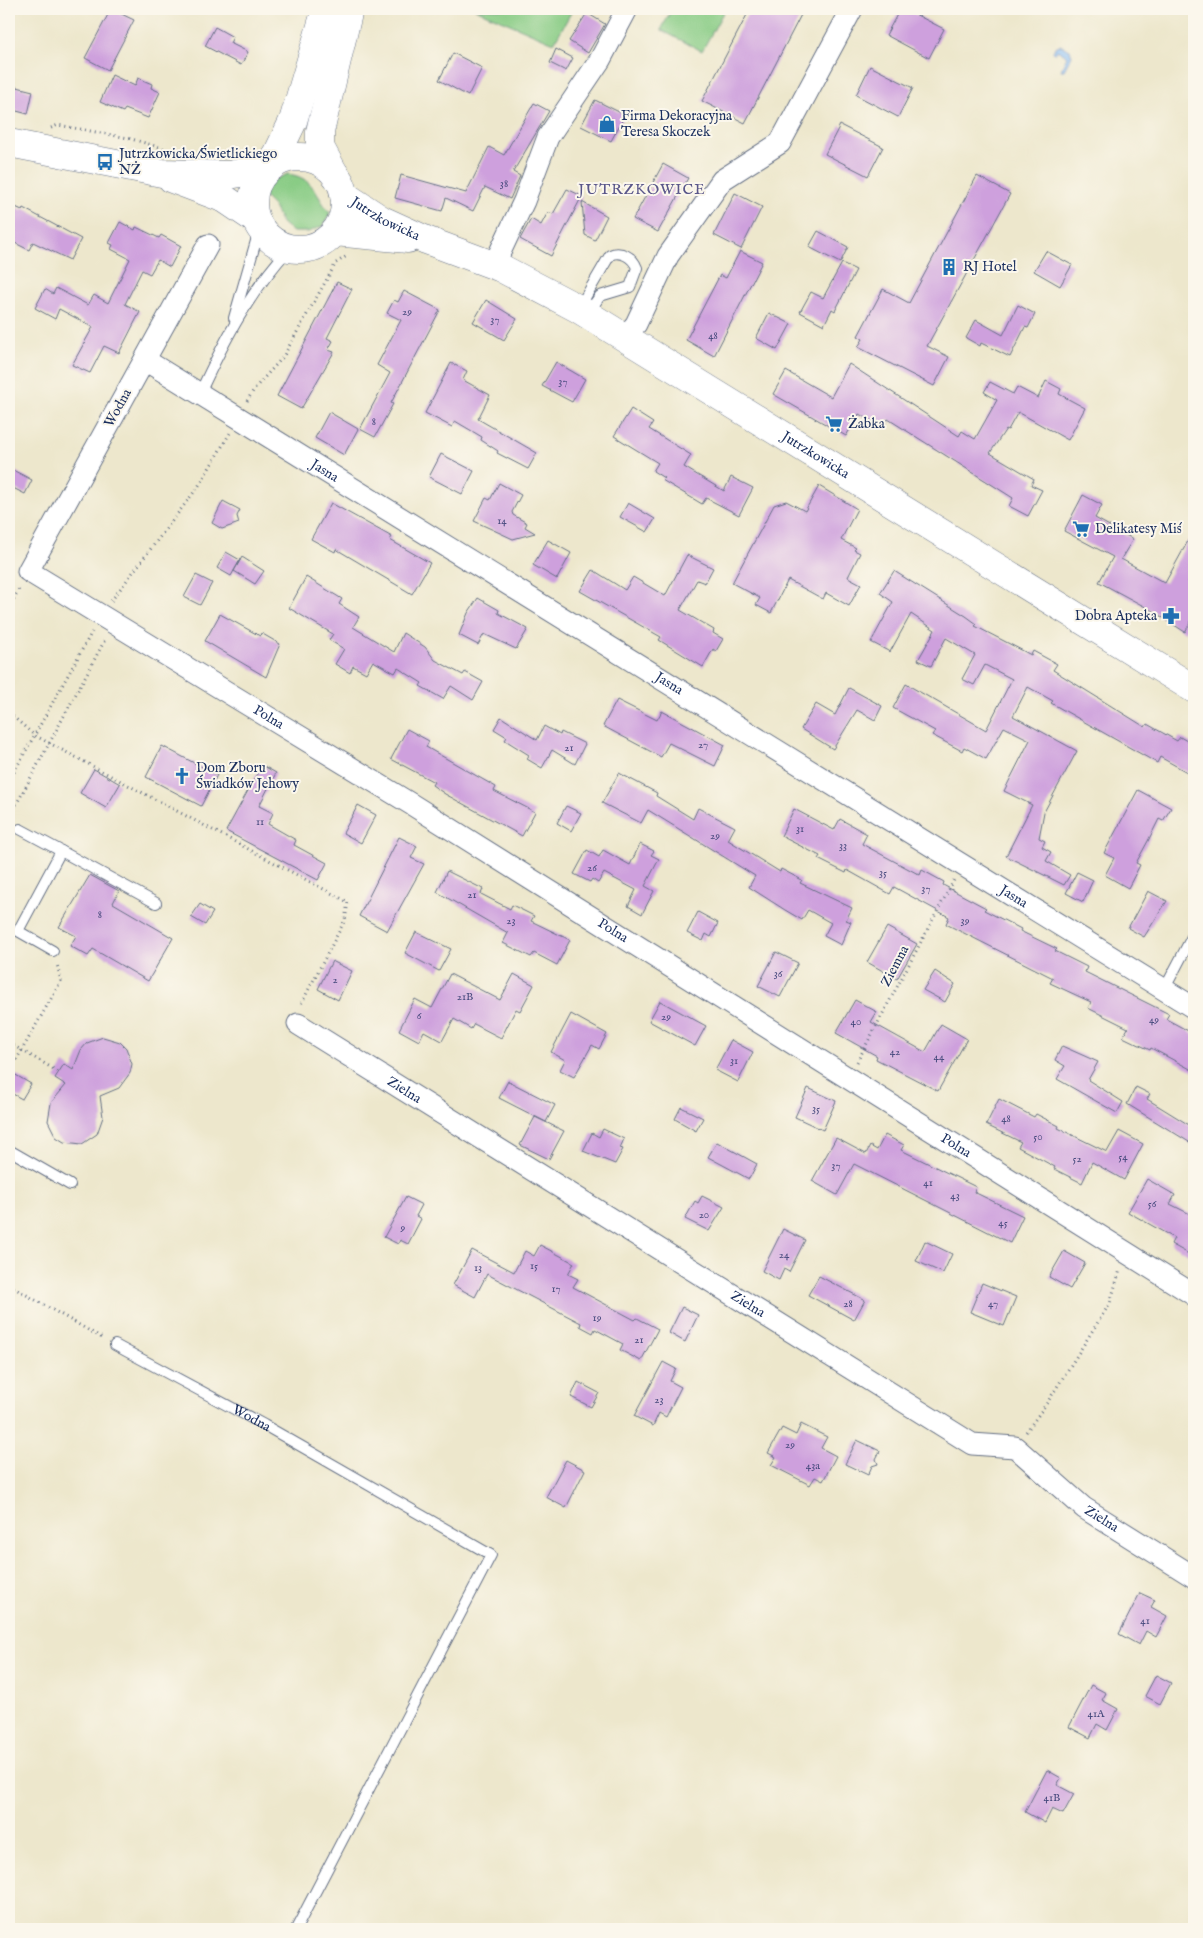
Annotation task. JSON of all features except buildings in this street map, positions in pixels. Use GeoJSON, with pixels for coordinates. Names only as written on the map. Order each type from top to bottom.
{"type":"FeatureCollection","features":[{"type":"Feature","properties":{"kind":"main road"},"geometry":{"type":"LineString","coordinates":[[271,167],[293,121],[326,9]]}},
{"type":"Feature","properties":{"kind":"main road"},"geometry":{"type":"LineString","coordinates":[[168,162],[190,187],[225,199],[258,224],[278,244],[290,248],[314,246],[335,232],[342,221],[345,208],[339,184],[320,147],[320,132],[349,9]]}},
{"type":"Feature","properties":{"kind":"main road"},"geometry":{"type":"LineString","coordinates":[[9,143],[168,162],[229,175],[271,167]]}},
{"type":"Feature","properties":{"kind":"main road"},"geometry":{"type":"LineString","coordinates":[[258,224],[253,206],[255,191],[261,177],[271,167],[283,160],[304,158],[323,164],[339,184]]}},
{"type":"Feature","properties":{"kind":"main road","name":"Jutrzkowicka"},"geometry":{"type":"LineString","coordinates":[[339,184],[372,215],[426,240],[494,265],[583,311],[1194,689]]}},
{"type":"Feature","properties":{"kind":"main road","name":"Jutrzkowicka"},"geometry":{"type":"LineString","coordinates":[[335,232],[426,240]]}},
{"type":"Feature","properties":{"kind":"street"},"geometry":{"type":"LineString","coordinates":[[494,265],[524,201],[548,137],[600,60],[627,9]]}},
{"type":"Feature","properties":{"kind":"street"},"geometry":{"type":"LineString","coordinates":[[625,337],[636,324],[668,256],[722,180],[780,143],[852,9]]}},
{"type":"Feature","properties":{"kind":"street","name":"Wodna"},"geometry":{"type":"LineString","coordinates":[[28,571],[208,245]]}},
{"type":"Feature","properties":{"kind":"street","name":"Jasna"},"geometry":{"type":"LineString","coordinates":[[145,360],[1194,1008]]}},
{"type":"Feature","properties":{"kind":"street","name":"Polna"},"geometry":{"type":"LineString","coordinates":[[28,571],[111,614],[1194,1295]]}},
{"type":"Feature","properties":{"kind":"street","name":"Zielna"},"geometry":{"type":"LineString","coordinates":[[298,1024],[972,1444],[1015,1447],[1084,1508],[1194,1577]]}},
{"type":"Feature","properties":{"kind":"lane"},"geometry":{"type":"LineString","coordinates":[[230,328],[258,224]]}},
{"type":"Feature","properties":{"kind":"lane"},"geometry":{"type":"LineString","coordinates":[[200,393],[230,328],[267,273],[290,248]]}},
{"type":"Feature","properties":{"kind":"lane"},"geometry":{"type":"LineString","coordinates":[[620,253],[631,258],[637,268],[630,287],[600,296],[583,311],[610,255],[620,253]]}},
{"type":"Feature","properties":{"kind":"lane"},"geometry":{"type":"LineString","coordinates":[[20,829],[156,903]]}},
{"type":"Feature","properties":{"kind":"lane"},"geometry":{"type":"LineString","coordinates":[[53,951],[18,931],[61,851]]}},
{"type":"Feature","properties":{"kind":"lane"},"geometry":{"type":"LineString","coordinates":[[1164,990],[1194,933]]}},
{"type":"Feature","properties":{"kind":"lane"},"geometry":{"type":"LineString","coordinates":[[9,1150],[70,1184]]}},
{"type":"Feature","properties":{"kind":"lane","name":"Wodna"},"geometry":{"type":"LineString","coordinates":[[115,1344],[491,1555],[296,1929]]}},
{"type":"Feature","properties":{"kind":"path"},"geometry":{"type":"LineString","coordinates":[[43,131],[58,125],[128,138],[168,162]]}},
{"type":"Feature","properties":{"kind":"path"},"geometry":{"type":"LineString","coordinates":[[244,407],[255,388],[283,357],[336,263]]}},
{"type":"Feature","properties":{"kind":"path"},"geometry":{"type":"LineString","coordinates":[[9,818],[51,744],[111,614],[198,487],[231,431]]}},
{"type":"Feature","properties":{"kind":"path"},"geometry":{"type":"LineString","coordinates":[[9,781],[92,632]]}},
{"type":"Feature","properties":{"kind":"path"},"geometry":{"type":"LineString","coordinates":[[9,713],[34,735],[348,902],[345,920],[302,1000],[297,1014],[298,1024]]}},
{"type":"Feature","properties":{"kind":"path","name":"Ziemna"},"geometry":{"type":"LineString","coordinates":[[848,1078],[962,865]]}},
{"type":"Feature","properties":{"kind":"path"},"geometry":{"type":"LineString","coordinates":[[9,1072],[61,981],[53,951]]}},
{"type":"Feature","properties":{"kind":"path"},"geometry":{"type":"LineString","coordinates":[[9,1043],[59,1072]]}},
{"type":"Feature","properties":{"kind":"path"},"geometry":{"type":"LineString","coordinates":[[1015,1447],[1047,1404],[1110,1303],[1125,1252]]}},
{"type":"Feature","properties":{"kind":"path"},"geometry":{"type":"LineString","coordinates":[[9,1285],[115,1344]]}},
{"type":"Feature","properties":{"kind":"green space"},"geometry":{"type":"Polygon","coordinates":[[[475,9],[573,9],[554,43],[475,9]]]}},
{"type":"Feature","properties":{"kind":"green space"},"geometry":{"type":"Polygon","coordinates":[[[672,9],[725,9],[702,51],[661,30],[672,9]]]}},
{"type":"Feature","properties":{"kind":"green space"},"geometry":{"type":"Polygon","coordinates":[[[288,174],[304,179],[314,188],[330,213],[323,226],[308,232],[293,232],[282,223],[274,207],[263,196],[272,182],[288,174]]]}},
{"type":"Feature","properties":{"kind":"water"},"geometry":{"type":"Polygon","coordinates":[[[1060,45],[1070,50],[1072,55],[1064,70],[1061,70],[1067,56],[1057,50],[1055,54],[1053,52],[1055,47],[1060,45]]]}},
{"type":"Feature","properties":{"kind":"place","name":"Firma Dekoracyjna Teresa Skoczek"},"geometry":{"type":"Point","coordinates":[607,124]}},
{"type":"Feature","properties":{"kind":"place","name":"Jutrzkowicka/Świetlickiego NŻ"},"geometry":{"type":"Point","coordinates":[105,162]}},
{"type":"Feature","properties":{"kind":"place","name":"RJ Hotel"},"geometry":{"type":"Point","coordinates":[949,267]}},
{"type":"Feature","properties":{"kind":"place","name":"Żabka"},"geometry":{"type":"Point","coordinates":[834,424]}},
{"type":"Feature","properties":{"kind":"place","name":"Delikatesy Miś"},"geometry":{"type":"Point","coordinates":[1081,529]}},
{"type":"Feature","properties":{"kind":"place","name":"Dobra Apteka"},"geometry":{"type":"Point","coordinates":[1171,616]}},
{"type":"Feature","properties":{"kind":"place","name":"Dom Zboru Świadków Jehowy"},"geometry":{"type":"Point","coordinates":[182,776]}},
{"type":"Feature","properties":{"kind":"district","name":"JUTRZKOWICE"},"geometry":{"type":"Point","coordinates":[642,189]}}]}
